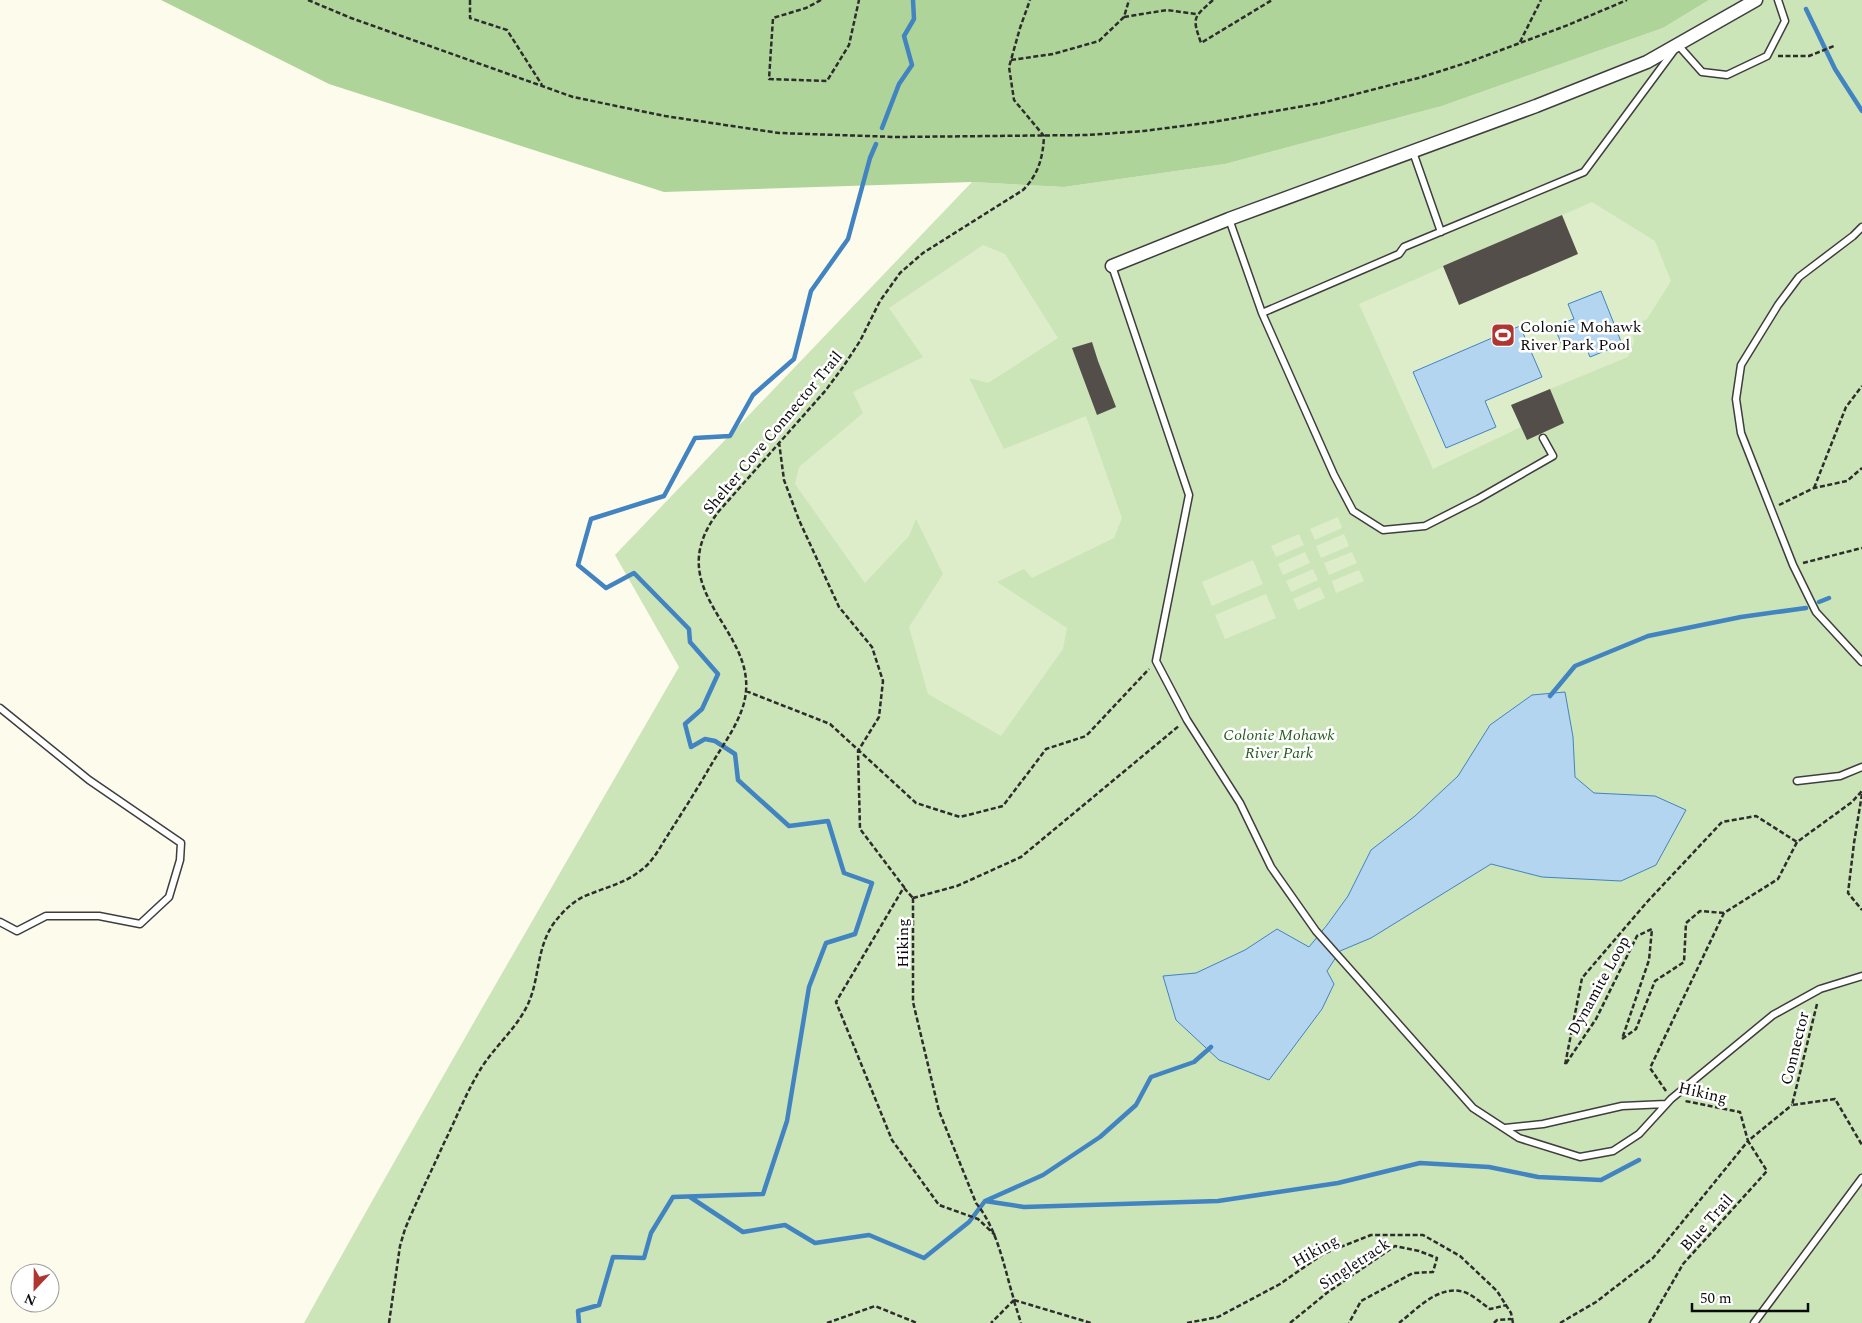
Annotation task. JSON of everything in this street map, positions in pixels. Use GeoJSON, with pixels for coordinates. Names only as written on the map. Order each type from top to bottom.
{"type":"FeatureCollection","features":[{"type":"Feature","properties":{"kind":"street"},"geometry":{"type":"LineString","coordinates":[[1112,266],[1229,219],[1536,106],[1647,62],[1756,0]]}},
{"type":"Feature","properties":{"kind":"lane"},"geometry":{"type":"LineString","coordinates":[[1262,313],[1399,254],[1404,247],[1584,172],[1678,45],[1702,72],[1727,75],[1767,56],[1784,21],[1778,0]]}},
{"type":"Feature","properties":{"kind":"lane"},"geometry":{"type":"LineString","coordinates":[[1413,152],[1440,232]]}},
{"type":"Feature","properties":{"kind":"lane"},"geometry":{"type":"LineString","coordinates":[[1229,219],[1262,313],[1334,475],[1353,511],[1383,530],[1424,526],[1478,499],[1553,456],[1543,438]]}},
{"type":"Feature","properties":{"kind":"lane"},"geometry":{"type":"LineString","coordinates":[[1862,227],[1799,277],[1761,330],[1741,365],[1736,399],[1741,433],[1793,565],[1816,612],[1862,662]]}},
{"type":"Feature","properties":{"kind":"lane"},"geometry":{"type":"LineString","coordinates":[[1112,266],[1189,495],[1156,662],[1187,720],[1240,803],[1271,867],[1316,931],[1473,1108],[1519,1138],[1580,1157],[1613,1151],[1639,1134],[1669,1102],[1773,1015],[1820,989],[1862,976]]}},
{"type":"Feature","properties":{"kind":"lane"},"geometry":{"type":"LineString","coordinates":[[0,708],[89,780],[181,843],[180,860],[169,897],[140,924],[100,916],[46,916],[17,931],[0,922]]}},
{"type":"Feature","properties":{"kind":"lane"},"geometry":{"type":"LineString","coordinates":[[1797,781],[1840,776],[1862,767]]}},
{"type":"Feature","properties":{"kind":"lane"},"geometry":{"type":"LineString","coordinates":[[1504,1128],[1543,1124],[1622,1106],[1669,1102]]}},
{"type":"Feature","properties":{"kind":"lane"},"geometry":{"type":"LineString","coordinates":[[1754,1323],[1862,1178]]}},
{"type":"Feature","properties":{"kind":"path"},"geometry":{"type":"LineString","coordinates":[[308,0],[351,18],[572,97],[665,116],[779,133],[896,137],[1087,135],[1144,131],[1212,122],[1322,103],[1422,77],[1520,44],[1626,0]]}},
{"type":"Feature","properties":{"kind":"path"},"geometry":{"type":"LineString","coordinates":[[470,0],[470,18],[507,30],[542,87]]}},
{"type":"Feature","properties":{"kind":"path"},"geometry":{"type":"LineString","coordinates":[[820,0],[806,8],[773,18],[769,78],[827,81],[849,45],[859,0]]}},
{"type":"Feature","properties":{"kind":"path"},"geometry":{"type":"LineString","coordinates":[[1030,0],[1009,67],[1014,100],[1044,136]]}},
{"type":"Feature","properties":{"kind":"path"},"geometry":{"type":"LineString","coordinates":[[1012,60],[1053,54],[1099,42],[1124,18],[1129,0]]}},
{"type":"Feature","properties":{"kind":"path"},"geometry":{"type":"LineString","coordinates":[[1213,0],[1196,14],[1194,24],[1201,42],[1272,0]]}},
{"type":"Feature","properties":{"kind":"path"},"geometry":{"type":"LineString","coordinates":[[1520,44],[1541,0]]}},
{"type":"Feature","properties":{"kind":"path"},"geometry":{"type":"LineString","coordinates":[[1124,18],[1167,10],[1196,14]]}},
{"type":"Feature","properties":{"kind":"path"},"geometry":{"type":"LineString","coordinates":[[1767,56],[1809,56],[1834,46]]}},
{"type":"Feature","properties":{"kind":"path","name":"Shelter Cove Connector Trail"},"geometry":{"type":"LineString","coordinates":[[389,1323],[400,1246],[405,1229],[472,1084],[528,1004],[535,983],[539,954],[552,925],[565,910],[578,900],[619,884],[647,865],[674,826],[730,734],[741,712],[746,691],[742,660],[703,589],[699,574],[698,555],[701,543],[712,520],[843,367],[860,341],[880,300],[900,273],[923,253],[1008,201],[1032,181],[1041,160],[1044,136]]}},
{"type":"Feature","properties":{"kind":"path"},"geometry":{"type":"LineString","coordinates":[[1814,488],[1846,407],[1862,386]]}},
{"type":"Feature","properties":{"kind":"path"},"geometry":{"type":"LineString","coordinates":[[779,442],[784,480],[799,520],[839,607],[872,648],[883,681],[879,717],[858,751],[860,829],[913,898]]}},
{"type":"Feature","properties":{"kind":"path"},"geometry":{"type":"LineString","coordinates":[[1771,509],[1814,488],[1847,482],[1862,468]]}},
{"type":"Feature","properties":{"kind":"path"},"geometry":{"type":"LineString","coordinates":[[1793,565],[1862,548]]}},
{"type":"Feature","properties":{"kind":"path"},"geometry":{"type":"LineString","coordinates":[[746,691],[830,724],[916,804],[960,818],[1003,806],[1046,749],[1086,736],[1156,662]]}},
{"type":"Feature","properties":{"kind":"path","name":"Hiking"},"geometry":{"type":"LineString","coordinates":[[1021,1323],[995,1235],[982,1210],[976,1203],[939,1111],[913,1002],[913,898],[957,886],[1021,857],[1187,720]]}},
{"type":"Feature","properties":{"kind":"path"},"geometry":{"type":"LineString","coordinates":[[1724,913],[1778,879],[1797,842],[1862,793]]}},
{"type":"Feature","properties":{"kind":"path"},"geometry":{"type":"LineString","coordinates":[[1862,793],[1848,893],[1862,910]]}},
{"type":"Feature","properties":{"kind":"path","name":"Dynamite Loop"},"geometry":{"type":"LineString","coordinates":[[1724,913],[1700,911],[1686,923],[1684,962],[1655,981],[1636,1029],[1622,1039],[1648,960],[1652,929],[1637,936],[1596,1019],[1564,1066],[1582,978],[1647,902],[1722,822],[1756,816],[1797,842]]}},
{"type":"Feature","properties":{"kind":"path"},"geometry":{"type":"LineString","coordinates":[[904,887],[836,1002],[892,1140],[940,1205],[978,1219],[995,1235]]}},
{"type":"Feature","properties":{"kind":"path","name":"Hiking"},"geometry":{"type":"LineString","coordinates":[[1724,913],[1650,1068],[1669,1102],[1740,1112],[1748,1141]]}},
{"type":"Feature","properties":{"kind":"path","name":"Connector"},"geometry":{"type":"LineString","coordinates":[[1820,989],[1792,1105],[1835,1100],[1862,1145]]}},
{"type":"Feature","properties":{"kind":"path"},"geometry":{"type":"LineString","coordinates":[[1560,1323],[1596,1302],[1653,1258],[1748,1141],[1792,1105]]}},
{"type":"Feature","properties":{"kind":"path","name":"Blue Trail"},"geometry":{"type":"LineString","coordinates":[[1650,1323],[1683,1264],[1767,1171],[1748,1141]]}},
{"type":"Feature","properties":{"kind":"path","name":"Hiking"},"geometry":{"type":"LineString","coordinates":[[1187,1323],[1218,1317],[1280,1284],[1323,1254],[1370,1235],[1423,1235],[1460,1256],[1497,1291],[1511,1313],[1512,1321]]}},
{"type":"Feature","properties":{"kind":"path","name":"Singletrack"},"geometry":{"type":"LineString","coordinates":[[1290,1323],[1328,1292],[1396,1246],[1419,1251],[1437,1258],[1433,1272],[1413,1273],[1361,1301],[1349,1323]]}},
{"type":"Feature","properties":{"kind":"path"},"geometry":{"type":"LineString","coordinates":[[1398,1323],[1441,1292],[1461,1290],[1490,1309],[1507,1305]]}},
{"type":"Feature","properties":{"kind":"path"},"geometry":{"type":"LineString","coordinates":[[991,1323],[1014,1300],[1091,1323]]}},
{"type":"Feature","properties":{"kind":"path"},"geometry":{"type":"LineString","coordinates":[[827,1323],[875,1306],[917,1323]]}},
{"type":"Feature","properties":{"kind":"path"},"geometry":{"type":"LineString","coordinates":[[1494,1323],[1497,1320],[1512,1321]]}},
{"type":"Feature","properties":{"kind":"green space"},"geometry":{"type":"Polygon","coordinates":[[[161,0],[1709,0],[1663,28],[1442,106],[1225,164],[1064,187],[972,182],[664,192],[329,84],[161,0]]]}},
{"type":"Feature","properties":{"kind":"green space","name":"Colonie Mohawk River Park"},"geometry":{"type":"Polygon","coordinates":[[[1709,0],[1862,0],[1862,1323],[304,1323],[443,1076],[679,667],[615,555],[972,182],[1064,187],[1225,164],[1442,106],[1663,28],[1709,0]]]}},
{"type":"Feature","properties":{"kind":"green space","name":"Colonie Mohawk River Park Pool"},"geometry":{"type":"Polygon","coordinates":[[[1592,202],[1655,241],[1671,281],[1647,319],[1631,328],[1634,342],[1628,357],[1511,405],[1521,427],[1433,469],[1359,304],[1592,202]]]}},
{"type":"Feature","properties":{"kind":"green space"},"geometry":{"type":"Polygon","coordinates":[[[983,245],[1005,254],[1058,338],[988,383],[969,378],[1004,449],[1086,416],[1122,518],[1114,538],[1032,578],[1024,569],[997,582],[1067,628],[1063,649],[1001,736],[928,694],[909,627],[943,574],[916,519],[909,536],[865,583],[795,484],[799,467],[863,413],[853,392],[923,357],[889,308],[983,245]]]}},
{"type":"Feature","properties":{"kind":"green space"},"geometry":{"type":"Polygon","coordinates":[[[1338,517],[1342,528],[1315,540],[1310,529],[1338,517]]]}},
{"type":"Feature","properties":{"kind":"green space"},"geometry":{"type":"Polygon","coordinates":[[[1299,534],[1304,545],[1276,557],[1271,546],[1299,534]]]}},
{"type":"Feature","properties":{"kind":"green space"},"geometry":{"type":"Polygon","coordinates":[[[1344,534],[1349,546],[1321,558],[1316,546],[1344,534]]]}},
{"type":"Feature","properties":{"kind":"green space"},"geometry":{"type":"Polygon","coordinates":[[[1305,552],[1310,563],[1283,575],[1278,564],[1305,552]]]}},
{"type":"Feature","properties":{"kind":"green space"},"geometry":{"type":"Polygon","coordinates":[[[1352,552],[1357,563],[1329,575],[1324,563],[1352,552]]]}},
{"type":"Feature","properties":{"kind":"green space"},"geometry":{"type":"Polygon","coordinates":[[[1253,560],[1263,584],[1212,606],[1202,582],[1253,560]]]}},
{"type":"Feature","properties":{"kind":"green space"},"geometry":{"type":"Polygon","coordinates":[[[1313,569],[1318,580],[1291,592],[1286,581],[1313,569]]]}},
{"type":"Feature","properties":{"kind":"green space"},"geometry":{"type":"Polygon","coordinates":[[[1359,570],[1364,581],[1336,593],[1332,581],[1359,570]]]}},
{"type":"Feature","properties":{"kind":"green space"},"geometry":{"type":"Polygon","coordinates":[[[1320,587],[1325,598],[1298,610],[1293,599],[1320,587]]]}},
{"type":"Feature","properties":{"kind":"green space"},"geometry":{"type":"Polygon","coordinates":[[[1266,594],[1276,618],[1225,639],[1215,615],[1266,594]]]}},
{"type":"Feature","properties":{"kind":"water"},"geometry":{"type":"Polygon","coordinates":[[[1601,291],[1622,344],[1590,357],[1584,342],[1564,350],[1554,326],[1574,319],[1568,304],[1601,291]]]}},
{"type":"Feature","properties":{"kind":"water"},"geometry":{"type":"Polygon","coordinates":[[[1520,326],[1542,377],[1485,401],[1496,427],[1446,448],[1413,372],[1520,326]]]}},
{"type":"Feature","properties":{"kind":"water"},"geometry":{"type":"Polygon","coordinates":[[[1565,692],[1573,737],[1575,777],[1594,793],[1655,796],[1686,810],[1656,865],[1621,881],[1542,877],[1491,864],[1371,938],[1340,951],[1327,971],[1334,984],[1322,1009],[1269,1080],[1219,1060],[1176,1020],[1163,976],[1196,973],[1245,950],[1277,929],[1309,947],[1348,896],[1371,850],[1415,816],[1458,776],[1490,725],[1532,695],[1565,692]]]}},
{"type":"Feature","properties":{"kind":"building"},"geometry":{"type":"Polygon","coordinates":[[[1562,215],[1578,254],[1459,305],[1443,266],[1562,215]]]}},
{"type":"Feature","properties":{"kind":"building"},"geometry":{"type":"Polygon","coordinates":[[[1092,342],[1116,407],[1097,415],[1072,348],[1092,342]]]}},
{"type":"Feature","properties":{"kind":"building"},"geometry":{"type":"Polygon","coordinates":[[[1550,389],[1564,423],[1527,440],[1511,405],[1550,389]]]}},
{"type":"Feature","properties":{"kind":"waterway"},"geometry":{"type":"LineString","coordinates":[[882,128],[899,84],[912,65],[904,36],[914,19],[913,0]]}},
{"type":"Feature","properties":{"kind":"waterway"},"geometry":{"type":"LineString","coordinates":[[1806,9],[1835,69],[1862,111]]}},
{"type":"Feature","properties":{"kind":"waterway"},"geometry":{"type":"LineString","coordinates":[[579,1323],[578,1311],[599,1305],[613,1257],[644,1258],[651,1233],[673,1197],[763,1194],[787,1121],[809,987],[826,943],[855,934],[872,883],[844,873],[828,821],[789,826],[738,780],[735,754],[715,741],[705,739],[691,747],[685,724],[702,709],[718,674],[690,642],[689,629],[634,573],[606,588],[578,565],[591,519],[664,496],[695,438],[730,436],[753,395],[794,359],[811,291],[848,239],[870,158],[876,144]]}},
{"type":"Feature","properties":{"kind":"waterway"},"geometry":{"type":"LineString","coordinates":[[1819,602],[1829,598]]}},
{"type":"Feature","properties":{"kind":"waterway"},"geometry":{"type":"LineString","coordinates":[[1550,696],[1575,666],[1648,636],[1741,617],[1806,608]]}},
{"type":"Feature","properties":{"kind":"waterway"},"geometry":{"type":"LineString","coordinates":[[690,1197],[743,1232],[785,1225],[815,1243],[869,1235],[924,1258],[969,1222],[985,1201],[1043,1175],[1100,1137],[1136,1105],[1151,1077],[1194,1062],[1211,1047]]}},
{"type":"Feature","properties":{"kind":"waterway"},"geometry":{"type":"LineString","coordinates":[[985,1201],[1024,1207],[1218,1201],[1338,1183],[1420,1163],[1489,1167],[1538,1177],[1601,1180],[1639,1160]]}},
{"type":"Feature","properties":{"kind":"place","name":"Colonie Mohawk River Park Pool"},"geometry":{"type":"Point","coordinates":[1503,335]}}]}
